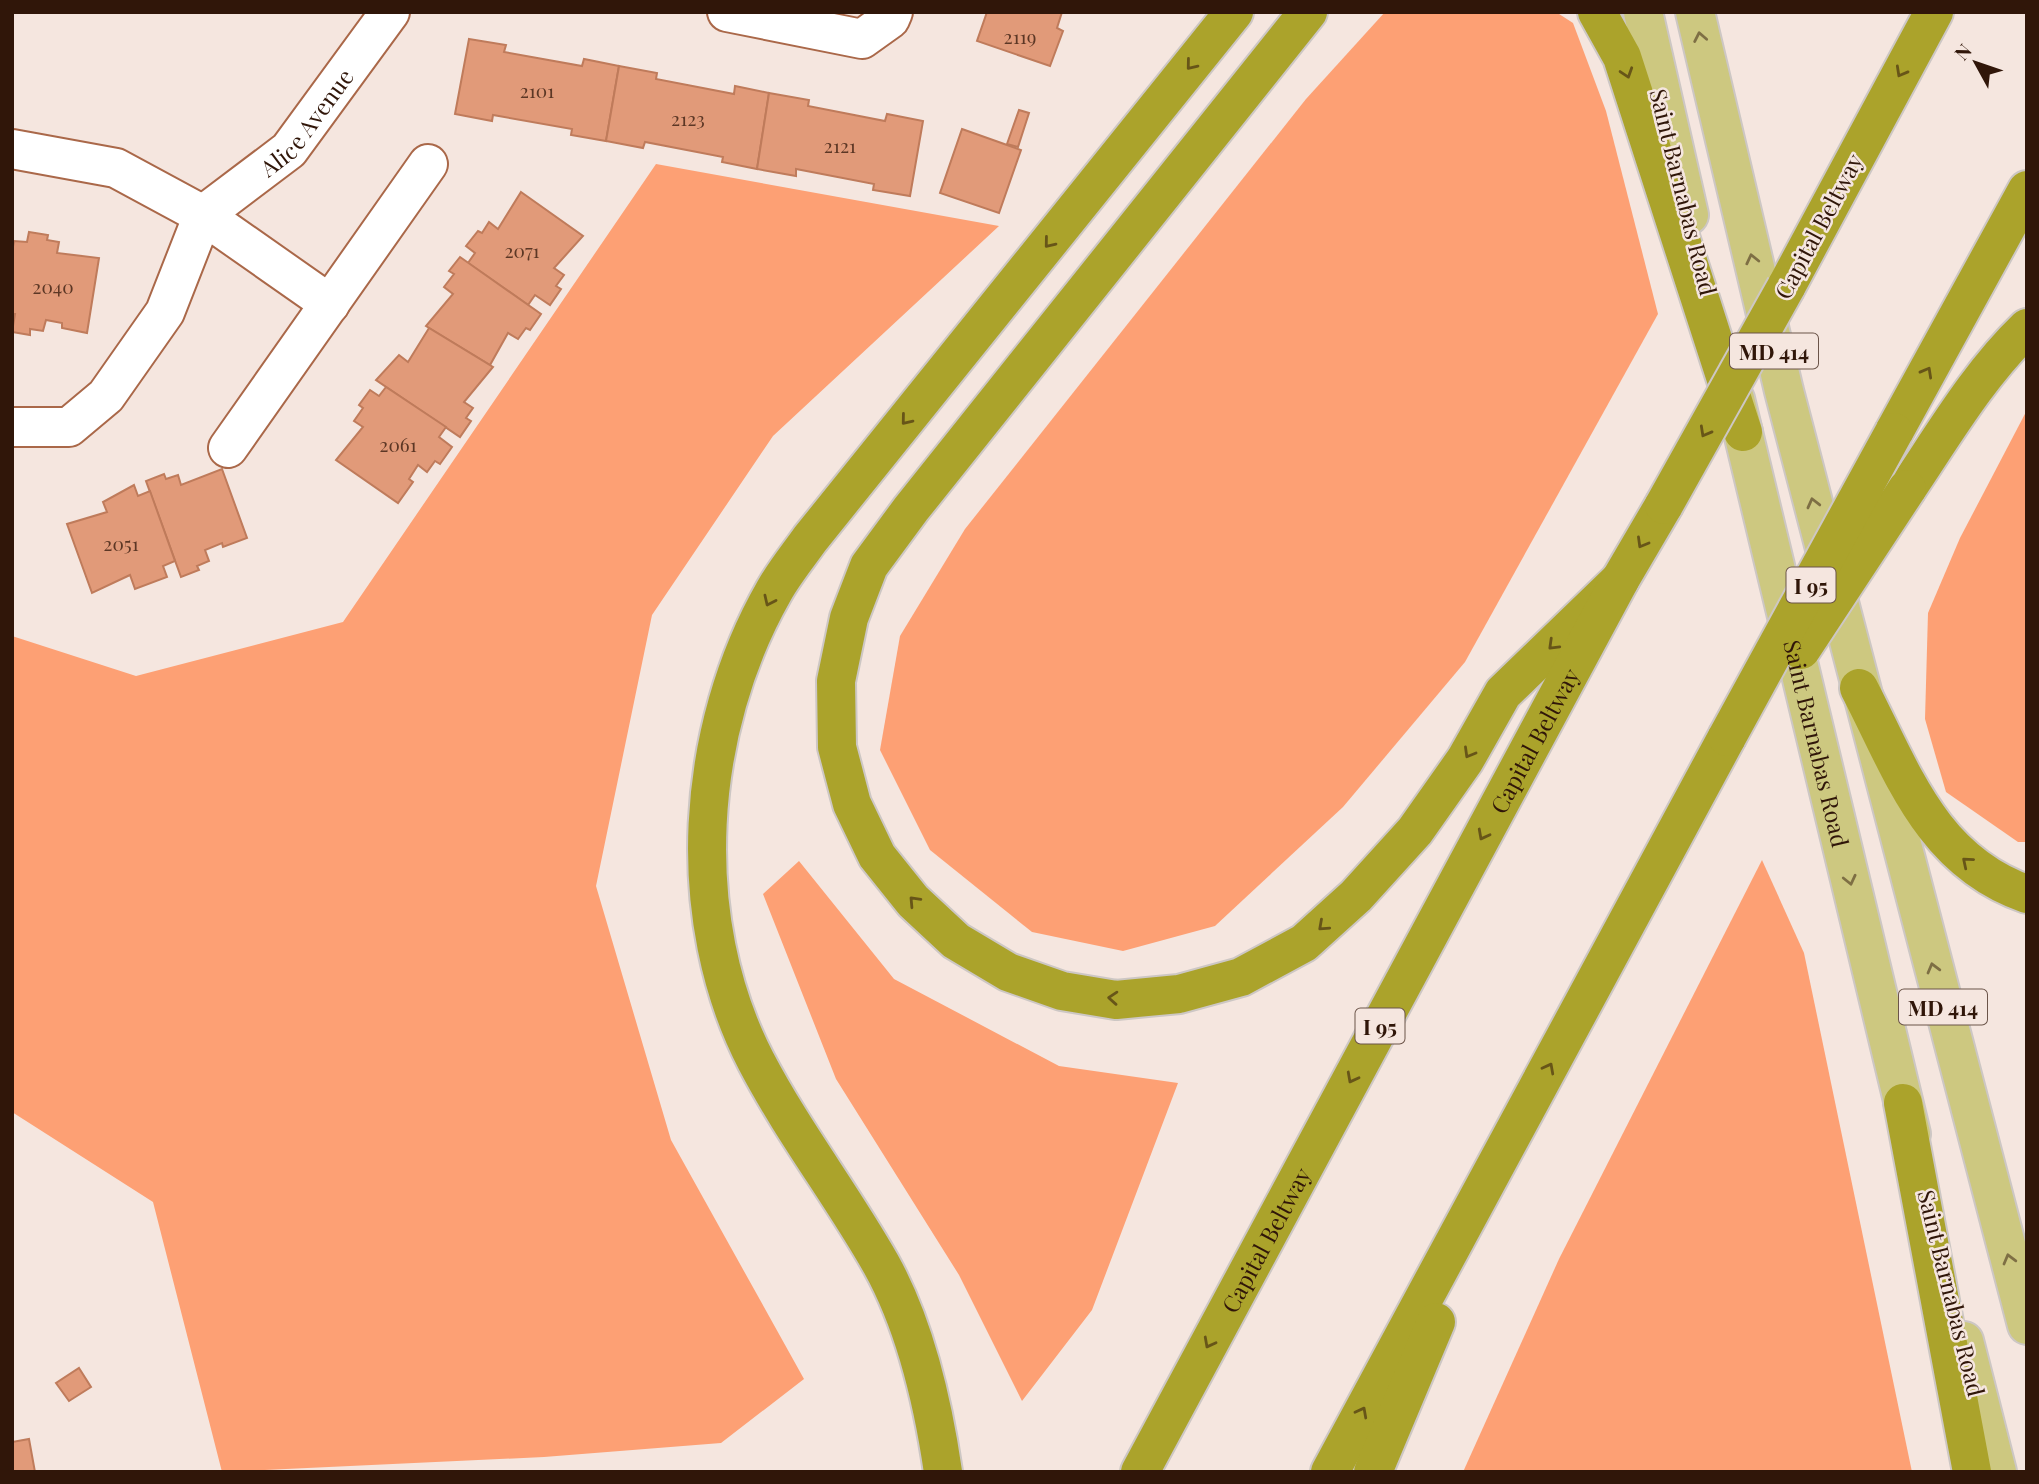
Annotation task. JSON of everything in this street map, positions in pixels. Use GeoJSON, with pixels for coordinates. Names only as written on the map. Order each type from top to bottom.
{"type":"FeatureCollection","features":[{"type":"Feature","properties":{"kind":"highway"},"geometry":{"type":"LineString","coordinates":[[943,1472],[920,1367],[906,1321],[882,1266],[784,1112],[754,1058],[728,991],[713,934],[708,863],[710,797],[722,721],[747,650],[774,591],[810,539],[1234,12]]}},
{"type":"Feature","properties":{"kind":"highway"},"geometry":{"type":"LineString","coordinates":[[1308,12],[920,498],[869,566],[849,618],[836,681],[837,747],[852,804],[877,856],[913,901],[956,941],[1008,972],[1062,991],[1116,1000],[1179,994],[1241,977],[1304,943],[1356,896],[1422,821],[1465,760],[1503,693],[1620,580]]}},
{"type":"Feature","properties":{"kind":"highway"},"geometry":{"type":"LineString","coordinates":[[1597,12],[1622,57],[1743,432]]}},
{"type":"Feature","properties":{"kind":"highway","name":"Capital Beltway"},"geometry":{"type":"LineString","coordinates":[[1140,1472],[1620,580],[1664,505],[1934,12]]}},
{"type":"Feature","properties":{"kind":"highway","name":"I 95"},"geometry":{"type":"LineString","coordinates":[[1330,1472],[1665,854],[1730,745],[1894,432],[2027,190]]}},
{"type":"Feature","properties":{"kind":"highway"},"geometry":{"type":"LineString","coordinates":[[1730,745],[1969,397],[2007,347],[2027,328]]}},
{"type":"Feature","properties":{"kind":"highway"},"geometry":{"type":"LineString","coordinates":[[1860,688],[1930,824],[1953,850],[1982,874],[2027,894]]}},
{"type":"Feature","properties":{"kind":"highway"},"geometry":{"type":"LineString","coordinates":[[1903,1103],[1972,1472]]}},
{"type":"Feature","properties":{"kind":"highway"},"geometry":{"type":"LineString","coordinates":[[1373,1472],[1516,1128]]}},
{"type":"Feature","properties":{"kind":"main road","name":"Saint Barnabas Road"},"geometry":{"type":"LineString","coordinates":[[1643,12],[1666,120],[1903,1103],[1997,1472]]}},
{"type":"Feature","properties":{"kind":"main road","name":"MD 414"},"geometry":{"type":"LineString","coordinates":[[1696,12],[1781,377],[2027,1325]]}},
{"type":"Feature","properties":{"kind":"street","name":"Alice Avenue"},"geometry":{"type":"LineString","coordinates":[[203,215],[289,150],[390,12]]}},
{"type":"Feature","properties":{"kind":"street"},"geometry":{"type":"LineString","coordinates":[[727,12],[862,39],[890,19],[893,12]]}},
{"type":"Feature","properties":{"kind":"street"},"geometry":{"type":"LineString","coordinates":[[12,149],[116,168],[203,215],[330,304]]}},
{"type":"Feature","properties":{"kind":"street"},"geometry":{"type":"LineString","coordinates":[[228,448],[428,164]]}},
{"type":"Feature","properties":{"kind":"street"},"geometry":{"type":"LineString","coordinates":[[12,427],[69,427],[106,396],[165,312],[179,284],[203,215]]}},
{"type":"Feature","properties":{"kind":"shaded area"},"geometry":{"type":"Polygon","coordinates":[[[1385,12],[1556,12],[1573,23],[1606,111],[1658,314],[1465,662],[1343,807],[1215,926],[1123,951],[1032,932],[930,850],[880,750],[900,636],[965,529],[1306,99],[1385,12]]]}},
{"type":"Feature","properties":{"kind":"shaded area"},"geometry":{"type":"Polygon","coordinates":[[[656,164],[999,226],[773,436],[652,615],[596,886],[671,1140],[804,1379],[721,1443],[544,1457],[222,1472],[153,1202],[12,1112],[12,636],[136,676],[343,622],[656,164]]]}},
{"type":"Feature","properties":{"kind":"shaded area"},"geometry":{"type":"Polygon","coordinates":[[[2027,410],[2027,842],[2018,842],[1946,792],[1925,719],[1928,613],[1960,538],[2027,410]]]}},
{"type":"Feature","properties":{"kind":"shaded area"},"geometry":{"type":"Polygon","coordinates":[[[1762,860],[1804,953],[1912,1472],[1463,1472],[1559,1259],[1762,860]]]}},
{"type":"Feature","properties":{"kind":"shaded area"},"geometry":{"type":"Polygon","coordinates":[[[799,861],[894,979],[1059,1066],[1178,1083],[1092,1310],[1022,1401],[959,1275],[836,1079],[763,894],[799,861]]]}},
{"type":"Feature","properties":{"kind":"building"},"geometry":{"type":"Polygon","coordinates":[[[987,12],[1062,12],[1057,28],[1063,31],[1050,66],[977,41],[987,12]]]}},
{"type":"Feature","properties":{"kind":"building"},"geometry":{"type":"Polygon","coordinates":[[[469,39],[506,45],[504,52],[582,66],[584,59],[619,66],[606,141],[571,135],[572,129],[493,115],[492,121],[455,114],[469,39]]]}},
{"type":"Feature","properties":{"kind":"building"},"geometry":{"type":"Polygon","coordinates":[[[619,66],[657,73],[656,79],[734,94],[735,86],[769,93],[757,169],[722,162],[723,157],[645,142],[643,148],[606,141],[619,66]]]}},
{"type":"Feature","properties":{"kind":"building"},"geometry":{"type":"Polygon","coordinates":[[[769,93],[809,100],[808,106],[885,121],[887,114],[923,121],[910,196],[873,190],[874,184],[796,169],[796,176],[757,169],[769,93]]]}},
{"type":"Feature","properties":{"kind":"building"},"geometry":{"type":"Polygon","coordinates":[[[1019,110],[1029,113],[1018,147],[1007,144],[1019,110]]]}},
{"type":"Feature","properties":{"kind":"building"},"geometry":{"type":"Polygon","coordinates":[[[962,129],[1021,150],[999,213],[940,193],[962,129]]]}},
{"type":"Feature","properties":{"kind":"building"},"geometry":{"type":"Polygon","coordinates":[[[521,192],[583,236],[554,268],[564,275],[556,286],[561,289],[550,305],[535,295],[528,305],[468,263],[475,253],[466,246],[478,231],[482,233],[489,222],[498,229],[521,192]]]}},
{"type":"Feature","properties":{"kind":"building"},"geometry":{"type":"Polygon","coordinates":[[[29,232],[48,235],[47,240],[59,242],[57,253],[99,258],[87,333],[62,328],[62,323],[46,320],[43,331],[30,329],[30,335],[12,332],[15,314],[12,314],[12,252],[14,241],[27,242],[29,232]]]}},
{"type":"Feature","properties":{"kind":"building"},"geometry":{"type":"Polygon","coordinates":[[[460,257],[541,314],[530,330],[526,328],[518,339],[508,333],[490,365],[426,326],[453,294],[444,287],[454,274],[449,271],[460,257]]]}},
{"type":"Feature","properties":{"kind":"building"},"geometry":{"type":"Polygon","coordinates":[[[429,328],[493,367],[464,402],[473,408],[466,418],[471,421],[460,437],[376,380],[399,355],[408,362],[429,328]]]}},
{"type":"Feature","properties":{"kind":"building"},"geometry":{"type":"Polygon","coordinates":[[[386,387],[446,427],[439,437],[452,447],[440,464],[435,461],[427,472],[418,465],[409,479],[413,482],[398,503],[336,460],[363,427],[354,421],[363,408],[359,405],[370,390],[379,396],[386,387]]]}},
{"type":"Feature","properties":{"kind":"building"},"geometry":{"type":"Polygon","coordinates":[[[222,469],[247,538],[205,550],[209,561],[197,566],[199,570],[181,577],[146,481],[164,474],[166,479],[178,475],[181,485],[222,469]]]}},
{"type":"Feature","properties":{"kind":"building"},"geometry":{"type":"Polygon","coordinates":[[[134,485],[138,496],[150,491],[175,561],[163,566],[167,577],[135,589],[130,575],[92,593],[67,524],[107,512],[103,502],[134,485]]]}},
{"type":"Feature","properties":{"kind":"building"},"geometry":{"type":"Polygon","coordinates":[[[79,1368],[91,1387],[69,1401],[56,1383],[79,1368]]]}},
{"type":"Feature","properties":{"kind":"building"},"geometry":{"type":"Polygon","coordinates":[[[29,1439],[35,1472],[12,1472],[12,1442],[29,1439]]]}}]}
